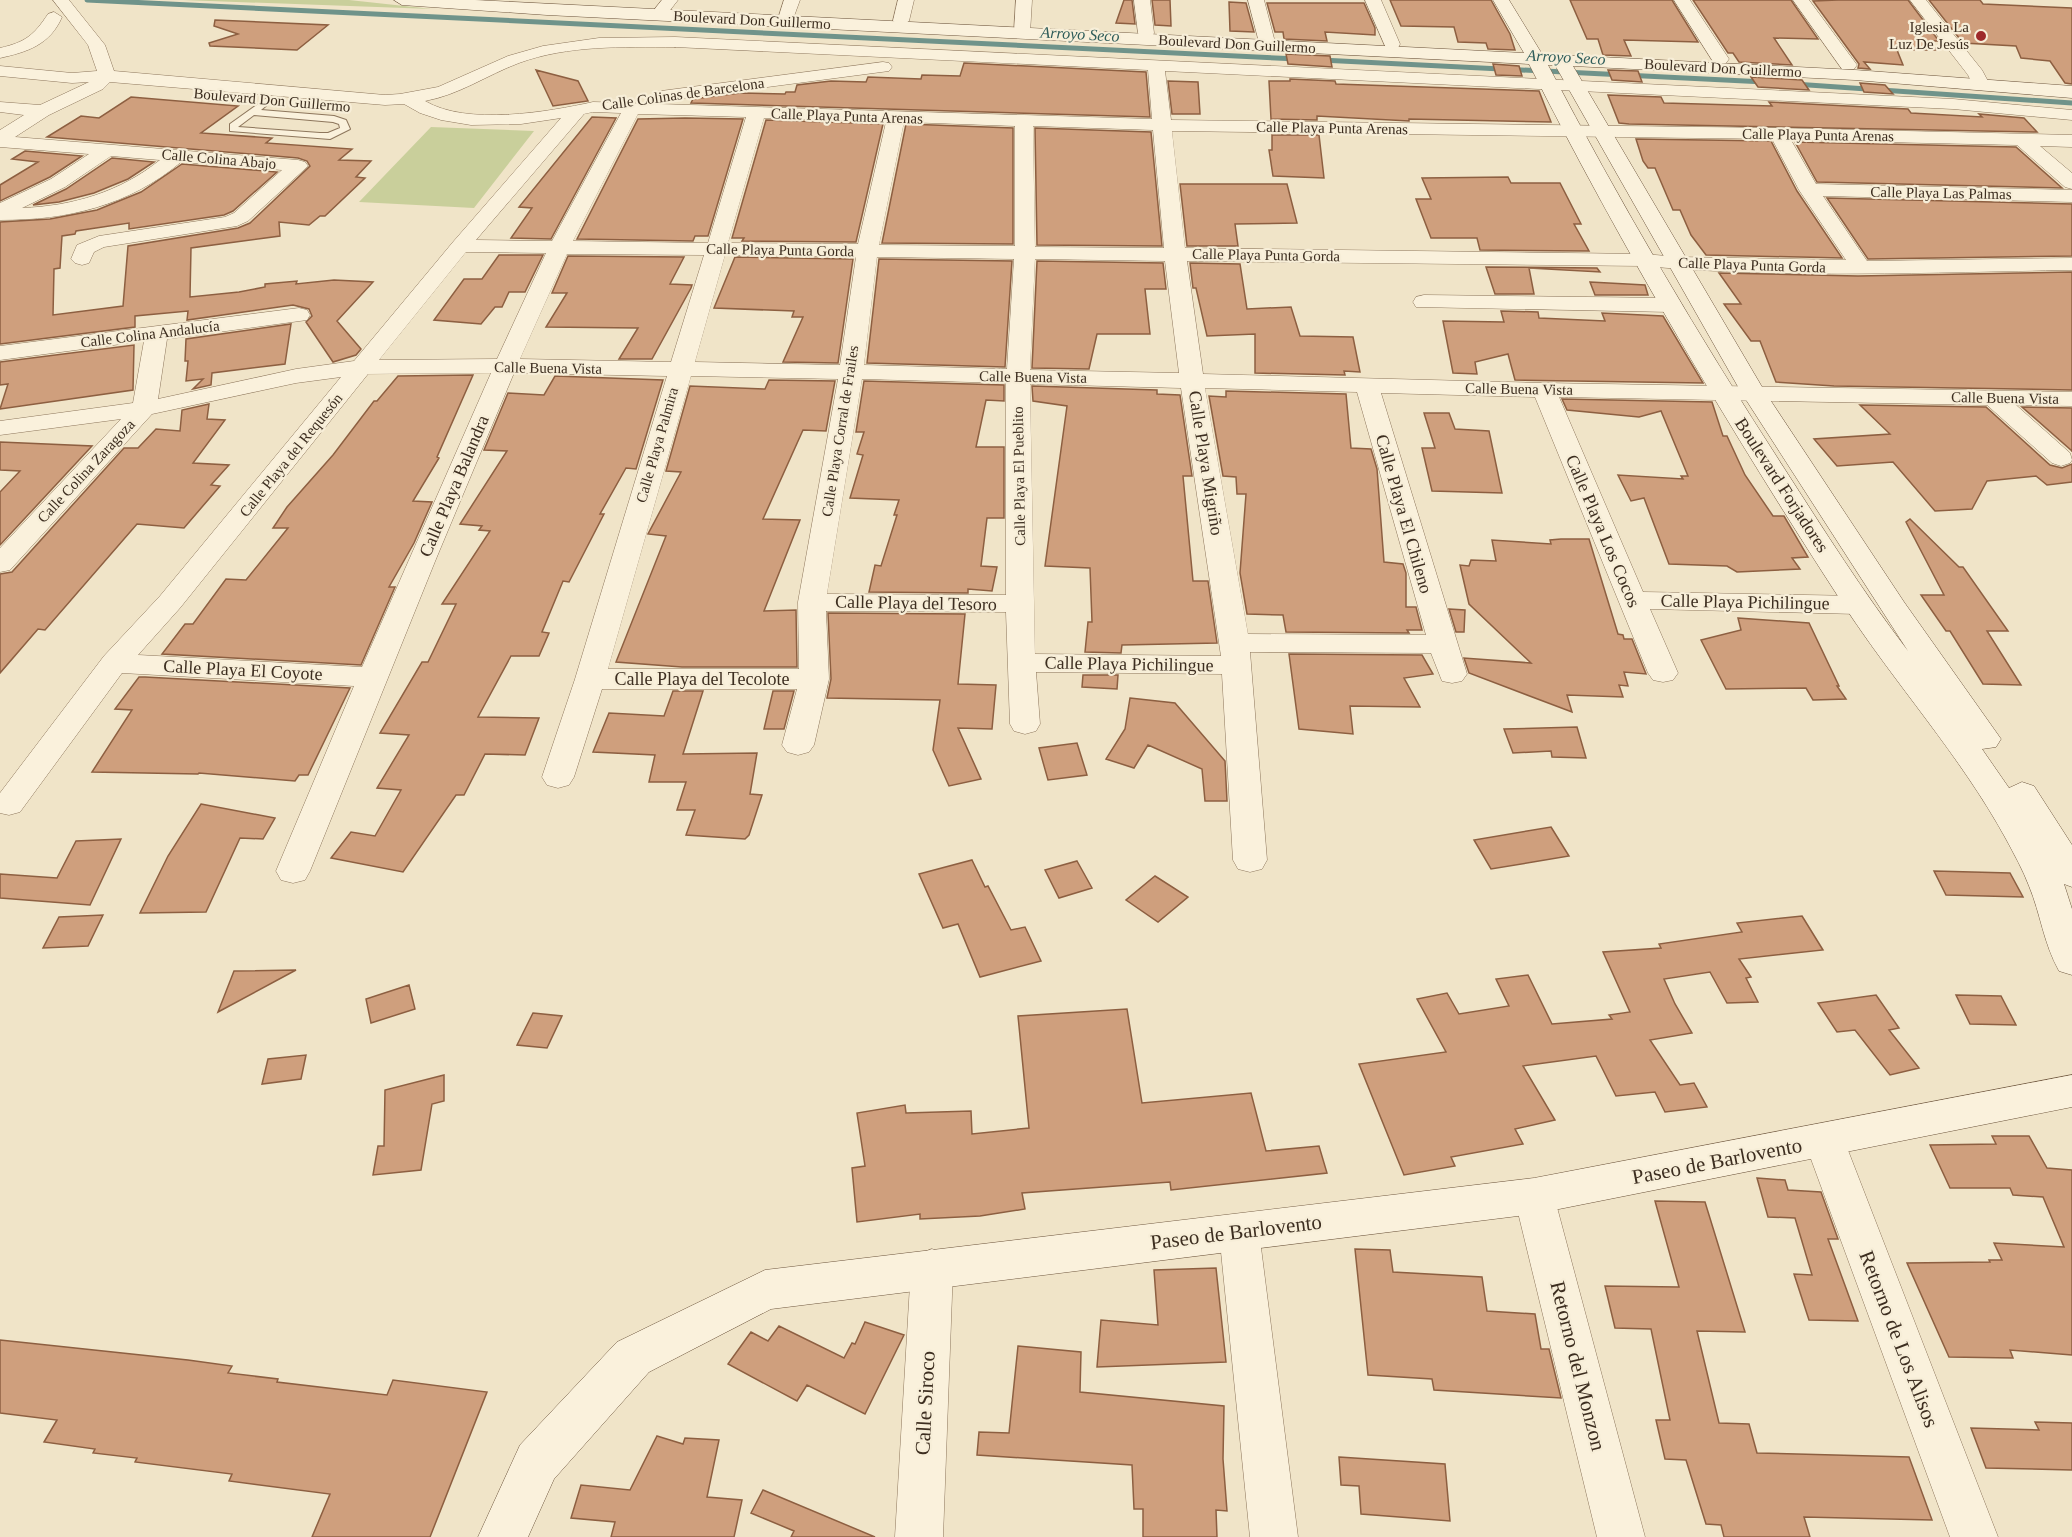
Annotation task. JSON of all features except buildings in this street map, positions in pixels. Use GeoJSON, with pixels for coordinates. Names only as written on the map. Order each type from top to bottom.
{"type":"FeatureCollection","features":[{"type":"Feature","properties":{"kind":"main road","name":"Boulevard Don Guillermo"},"geometry":{"type":"LineString","coordinates":[[402,0],[552,7],[790,8],[901,21],[1023,30],[1146,33],[1551,65],[2072,84]]}},
{"type":"Feature","properties":{"kind":"main road","name":"Boulevard Don Guillermo"},"geometry":{"type":"LineString","coordinates":[[532,0],[552,7]]}},
{"type":"Feature","properties":{"kind":"main road","name":"Boulevard Forjadores"},"geometry":{"type":"LineString","coordinates":[[1501,0],[1601,132],[1753,392],[1892,606],[2003,766],[2072,874]]}},
{"type":"Feature","properties":{"kind":"main road","name":"Boulevard Don Guillermo"},"geometry":{"type":"LineString","coordinates":[[663,8],[1023,30],[1267,42],[1392,44],[1551,65],[1720,58],[1848,65],[2072,92]]}},
{"type":"Feature","properties":{"kind":"main road","name":"Boulevard Forjadores"},"geometry":{"type":"LineString","coordinates":[[1551,65],[1573,132],[1644,260],[1723,393],[1858,604],[1978,767],[2021,835],[2048,888],[2062,938],[2072,961]]}},
{"type":"Feature","properties":{"kind":"main road","name":"Paseo de Barlovento"},"geometry":{"type":"LineString","coordinates":[[502,1537],[537,1462],[633,1357],[765,1290],[1534,1196],[2072,1091]]}},
{"type":"Feature","properties":{"kind":"street"},"geometry":{"type":"LineString","coordinates":[[42,0],[65,34]]}},
{"type":"Feature","properties":{"kind":"street"},"geometry":{"type":"LineString","coordinates":[[0,140],[43,111],[102,81],[106,64],[94,42],[61,0]]}},
{"type":"Feature","properties":{"kind":"street"},"geometry":{"type":"LineString","coordinates":[[901,21],[906,0]]}},
{"type":"Feature","properties":{"kind":"street"},"geometry":{"type":"LineString","coordinates":[[1023,30],[1024,0]]}},
{"type":"Feature","properties":{"kind":"street"},"geometry":{"type":"LineString","coordinates":[[1142,0],[1146,33]]}},
{"type":"Feature","properties":{"kind":"street"},"geometry":{"type":"LineString","coordinates":[[1256,0],[1267,42]]}},
{"type":"Feature","properties":{"kind":"street"},"geometry":{"type":"LineString","coordinates":[[1373,0],[1392,44]]}},
{"type":"Feature","properties":{"kind":"street"},"geometry":{"type":"LineString","coordinates":[[1682,0],[1720,58]]}},
{"type":"Feature","properties":{"kind":"street"},"geometry":{"type":"LineString","coordinates":[[1801,0],[1848,65]]}},
{"type":"Feature","properties":{"kind":"street"},"geometry":{"type":"LineString","coordinates":[[1918,0],[1978,79]]}},
{"type":"Feature","properties":{"kind":"street"},"geometry":{"type":"LineString","coordinates":[[0,53],[26,46],[39,39],[51,26],[54,17]]}},
{"type":"Feature","properties":{"kind":"street","name":"Boulevard Don Guillermo"},"geometry":{"type":"LineString","coordinates":[[102,81],[412,102],[435,101],[518,63],[548,54],[615,42],[675,42],[1156,66],[1551,65],[2072,115]]}},
{"type":"Feature","properties":{"kind":"street","name":"Calle Colinas de Barcelona"},"geometry":{"type":"LineString","coordinates":[[412,102],[443,116],[483,119],[585,109],[705,89],[961,56]]}},
{"type":"Feature","properties":{"kind":"street","name":"Calle Playa Migriño"},"geometry":{"type":"LineString","coordinates":[[1156,66],[1175,254],[1192,381],[1236,654],[1250,860]]}},
{"type":"Feature","properties":{"kind":"street","name":"Boulevard Don Guillermo"},"geometry":{"type":"LineString","coordinates":[[0,71],[74,71],[102,81],[268,100],[384,109],[412,102]]}},
{"type":"Feature","properties":{"kind":"street"},"geometry":{"type":"LineString","coordinates":[[0,124],[74,71]]}},
{"type":"Feature","properties":{"kind":"street"},"geometry":{"type":"LineString","coordinates":[[0,107],[43,111]]}},
{"type":"Feature","properties":{"kind":"street","name":"Calle Playa Punta Arenas"},"geometry":{"type":"LineString","coordinates":[[585,109],[1161,125],[1778,134],[2072,141]]}},
{"type":"Feature","properties":{"kind":"street","name":"Calle Playa del Requesón"},"geometry":{"type":"LineString","coordinates":[[9,804],[114,663],[170,602],[363,368],[460,246],[585,109]]}},
{"type":"Feature","properties":{"kind":"street","name":"Calle Playa Balandra"},"geometry":{"type":"LineString","coordinates":[[293,871],[372,677],[506,366],[559,248],[632,109]]}},
{"type":"Feature","properties":{"kind":"street","name":"Calle Playa Palmira"},"geometry":{"type":"LineString","coordinates":[[558,777],[590,679],[756,113]]}},
{"type":"Feature","properties":{"kind":"street","name":"Calle Playa Corral de Frailes"},"geometry":{"type":"LineString","coordinates":[[798,745],[814,679],[812,602],[850,372],[867,251],[896,117]]}},
{"type":"Feature","properties":{"kind":"street","name":"Calle Playa El Pueblito"},"geometry":{"type":"LineString","coordinates":[[1024,121],[1025,253],[1018,376],[1025,724]]}},
{"type":"Feature","properties":{"kind":"street"},"geometry":{"type":"LineString","coordinates":[[1778,134],[1809,190],[1861,267]]}},
{"type":"Feature","properties":{"kind":"street"},"geometry":{"type":"LineString","coordinates":[[2021,139],[2072,183]]}},
{"type":"Feature","properties":{"kind":"street","name":"Calle Colina Abajo"},"geometry":{"type":"LineString","coordinates":[[0,140],[298,166],[241,218],[230,222],[99,242],[84,249],[82,259]]}},
{"type":"Feature","properties":{"kind":"street"},"geometry":{"type":"LineString","coordinates":[[0,212],[58,183],[109,149]]}},
{"type":"Feature","properties":{"kind":"street"},"geometry":{"type":"LineString","coordinates":[[0,212],[49,212],[110,199],[139,186],[177,156]]}},
{"type":"Feature","properties":{"kind":"street","name":"Calle Playa Las Palmas"},"geometry":{"type":"LineString","coordinates":[[1809,190],[2072,196]]}},
{"type":"Feature","properties":{"kind":"street","name":"Calle Playa Punta Gorda"},"geometry":{"type":"LineString","coordinates":[[460,246],[1644,260],[1678,263],[1861,267],[2072,264]]}},
{"type":"Feature","properties":{"kind":"street"},"geometry":{"type":"LineString","coordinates":[[1424,302],[1671,305]]}},
{"type":"Feature","properties":{"kind":"street","name":"Calle Colina Andalucía"},"geometry":{"type":"LineString","coordinates":[[0,352],[299,315]]}},
{"type":"Feature","properties":{"kind":"street","name":"Calle Colina Zaragoza"},"geometry":{"type":"LineString","coordinates":[[0,564],[144,409],[156,333]]}},
{"type":"Feature","properties":{"kind":"street","name":"Calle Buena Vista"},"geometry":{"type":"LineString","coordinates":[[0,428],[144,409],[296,376],[363,368],[506,366],[850,372],[1544,390],[2072,399]]}},
{"type":"Feature","properties":{"kind":"street","name":"Calle Playa El Chileno"},"geometry":{"type":"LineString","coordinates":[[1367,384],[1441,644],[1452,674]]}},
{"type":"Feature","properties":{"kind":"street","name":"Calle Playa Los Cocos"},"geometry":{"type":"LineString","coordinates":[[1544,390],[1663,673]]}},
{"type":"Feature","properties":{"kind":"street"},"geometry":{"type":"LineString","coordinates":[[1994,398],[2061,458]]}},
{"type":"Feature","properties":{"kind":"street","name":"Calle Playa Pichilingue"},"geometry":{"type":"LineString","coordinates":[[1632,600],[1858,604]]}},
{"type":"Feature","properties":{"kind":"street","name":"Calle Playa del Tesoro"},"geometry":{"type":"LineString","coordinates":[[812,602],[1021,604]]}},
{"type":"Feature","properties":{"kind":"street"},"geometry":{"type":"LineString","coordinates":[[1236,654],[1441,644]]}},
{"type":"Feature","properties":{"kind":"street","name":"Calle Playa Pichilingue"},"geometry":{"type":"LineString","coordinates":[[1022,663],[1236,654]]}},
{"type":"Feature","properties":{"kind":"street","name":"Calle Playa El Coyote"},"geometry":{"type":"LineString","coordinates":[[114,663],[372,677]]}},
{"type":"Feature","properties":{"kind":"street","name":"Calle Playa del Tecolote"},"geometry":{"type":"LineString","coordinates":[[590,679],[814,679]]}},
{"type":"Feature","properties":{"kind":"street","name":"Retorno de Los Alisos"},"geometry":{"type":"LineString","coordinates":[[1824,1140],[1974,1537]]}},
{"type":"Feature","properties":{"kind":"street","name":"Retorno del Monzon"},"geometry":{"type":"LineString","coordinates":[[1534,1196],[1621,1537]]}},
{"type":"Feature","properties":{"kind":"street"},"geometry":{"type":"LineString","coordinates":[[1239,1232],[1275,1537]]}},
{"type":"Feature","properties":{"kind":"street","name":"Calle Siroco"},"geometry":{"type":"LineString","coordinates":[[919,1537],[932,1268]]}},
{"type":"Feature","properties":{"kind":"lane"},"geometry":{"type":"LineString","coordinates":[[252,112],[334,119],[343,122],[345,129],[330,136],[320,136],[233,129],[232,126],[268,100]]}},
{"type":"Feature","properties":{"kind":"green space"},"geometry":{"type":"Polygon","coordinates":[[[183,0],[349,0],[432,9],[183,0]]]}},
{"type":"Feature","properties":{"kind":"green space"},"geometry":{"type":"Polygon","coordinates":[[[431,127],[534,131],[474,208],[359,202],[431,127]]]}},
{"type":"Feature","properties":{"kind":"waterway","name":"Arroyo Seco"},"geometry":{"type":"LineString","coordinates":[[87,0],[1298,59]]}},
{"type":"Feature","properties":{"kind":"waterway","name":"Arroyo Seco"},"geometry":{"type":"LineString","coordinates":[[1321,60],[1765,82]]}},
{"type":"Feature","properties":{"kind":"waterway","name":"Arroyo Seco"},"geometry":{"type":"LineString","coordinates":[[1794,84],[2072,103]]}},
{"type":"Feature","properties":{"kind":"place","name":"Iglesia La Luz De Jesús"},"geometry":{"type":"Point","coordinates":[1981,36]}}]}
